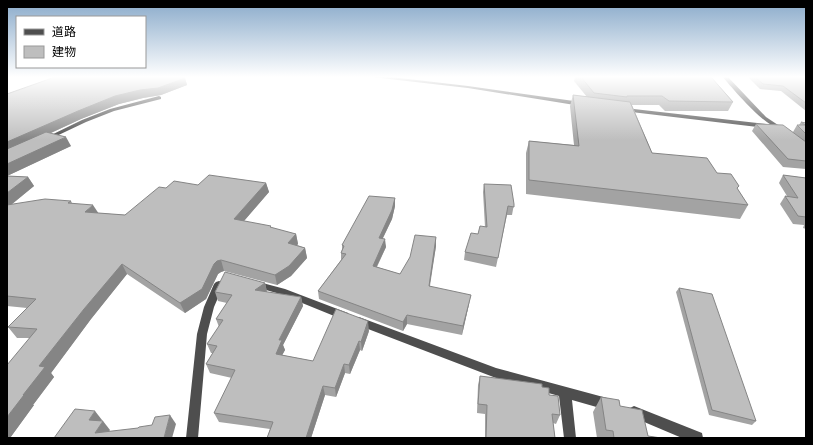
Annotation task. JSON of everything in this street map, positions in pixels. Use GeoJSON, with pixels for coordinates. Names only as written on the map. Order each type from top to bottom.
{"type":"FeatureCollection","features":[{"type":"Feature","properties":{"kind":"street"},"geometry":{"type":"LineString","coordinates":[[41,141],[112,110],[159,98]]}},
{"type":"Feature","properties":{"kind":"street"},"geometry":{"type":"LineString","coordinates":[[539,98],[586,105]]}},
{"type":"Feature","properties":{"kind":"street"},"geometry":{"type":"LineString","coordinates":[[745,98],[764,118],[782,130]]}},
{"type":"Feature","properties":{"kind":"street"},"geometry":{"type":"LineString","coordinates":[[615,109],[776,126]]}},
{"type":"Feature","properties":{"kind":"street"},"geometry":{"type":"LineString","coordinates":[[192,438],[202,334],[209,307],[224,275]]}},
{"type":"Feature","properties":{"kind":"street"},"geometry":{"type":"LineString","coordinates":[[246,281],[282,291],[496,373],[622,409],[697,438]]}},
{"type":"Feature","properties":{"kind":"street"},"geometry":{"type":"LineString","coordinates":[[565,392],[570,438]]}},
{"type":"Feature","properties":{"kind":"building"},"geometry":{"type":"Polygon","coordinates":[[[7,98],[111,98],[78,111],[7,142],[7,98]]]}},
{"type":"Feature","properties":{"kind":"building"},"geometry":{"type":"Polygon","coordinates":[[[573,98],[596,98],[630,102],[652,153],[707,158],[717,173],[731,174],[739,186],[737,188],[748,205],[529,180],[529,141],[579,146],[573,98]]]}},
{"type":"Feature","properties":{"kind":"building"},"geometry":{"type":"Polygon","coordinates":[[[664,98],[729,98],[733,102],[669,101],[664,98]]]}},
{"type":"Feature","properties":{"kind":"building"},"geometry":{"type":"Polygon","coordinates":[[[799,98],[806,98],[806,103],[799,98]]]}},
{"type":"Feature","properties":{"kind":"building"},"geometry":{"type":"Polygon","coordinates":[[[801,122],[806,123],[806,134],[797,125],[805,125],[801,122]]]}},
{"type":"Feature","properties":{"kind":"building"},"geometry":{"type":"Polygon","coordinates":[[[756,124],[783,125],[806,142],[806,161],[788,159],[756,124]]]}},
{"type":"Feature","properties":{"kind":"building"},"geometry":{"type":"Polygon","coordinates":[[[46,132],[66,137],[7,164],[7,149],[46,132]]]}},
{"type":"Feature","properties":{"kind":"building"},"geometry":{"type":"Polygon","coordinates":[[[209,175],[266,183],[234,219],[271,226],[270,227],[296,234],[288,243],[305,248],[289,266],[275,275],[221,260],[217,261],[214,264],[202,289],[180,303],[122,264],[39,366],[45,367],[7,417],[7,365],[37,329],[8,327],[36,299],[7,296],[7,205],[45,199],[71,201],[68,203],[93,205],[85,212],[125,215],[159,187],[166,188],[174,181],[198,185],[209,175]]]}},
{"type":"Feature","properties":{"kind":"building"},"geometry":{"type":"Polygon","coordinates":[[[783,175],[806,178],[806,217],[798,216],[785,196],[798,198],[783,175]]]}},
{"type":"Feature","properties":{"kind":"building"},"geometry":{"type":"Polygon","coordinates":[[[7,176],[28,177],[7,193],[7,176]]]}},
{"type":"Feature","properties":{"kind":"building"},"geometry":{"type":"Polygon","coordinates":[[[484,184],[511,185],[514,207],[508,206],[498,258],[465,252],[471,233],[478,234],[480,226],[487,227],[484,184]]]}},
{"type":"Feature","properties":{"kind":"building"},"geometry":{"type":"Polygon","coordinates":[[[369,196],[395,198],[392,210],[379,238],[385,239],[373,266],[400,274],[410,257],[415,235],[436,237],[429,286],[471,295],[463,326],[407,315],[403,322],[318,291],[346,254],[341,253],[344,246],[342,245],[369,196]]]}},
{"type":"Feature","properties":{"kind":"building"},"geometry":{"type":"Polygon","coordinates":[[[225,272],[265,283],[255,290],[301,297],[279,340],[282,340],[276,354],[313,361],[336,309],[368,321],[361,342],[359,341],[349,365],[344,364],[335,388],[323,386],[306,438],[267,438],[273,422],[214,413],[235,370],[206,364],[217,346],[207,344],[223,320],[216,319],[232,295],[215,292],[225,272]]]}},
{"type":"Feature","properties":{"kind":"building"},"geometry":{"type":"Polygon","coordinates":[[[679,288],[712,294],[756,421],[712,410],[679,288]]]}},
{"type":"Feature","properties":{"kind":"building"},"geometry":{"type":"Polygon","coordinates":[[[480,376],[542,384],[542,387],[549,388],[549,395],[558,396],[560,415],[552,414],[555,438],[486,438],[487,405],[478,404],[480,376]]]}},
{"type":"Feature","properties":{"kind":"building"},"geometry":{"type":"Polygon","coordinates":[[[601,397],[619,400],[620,406],[642,410],[648,436],[661,438],[614,438],[613,431],[606,430],[601,397]]]}},
{"type":"Feature","properties":{"kind":"building"},"geometry":{"type":"Polygon","coordinates":[[[75,409],[95,411],[89,420],[103,421],[95,433],[152,425],[155,417],[170,415],[164,438],[54,438],[75,409]]]}}]}
